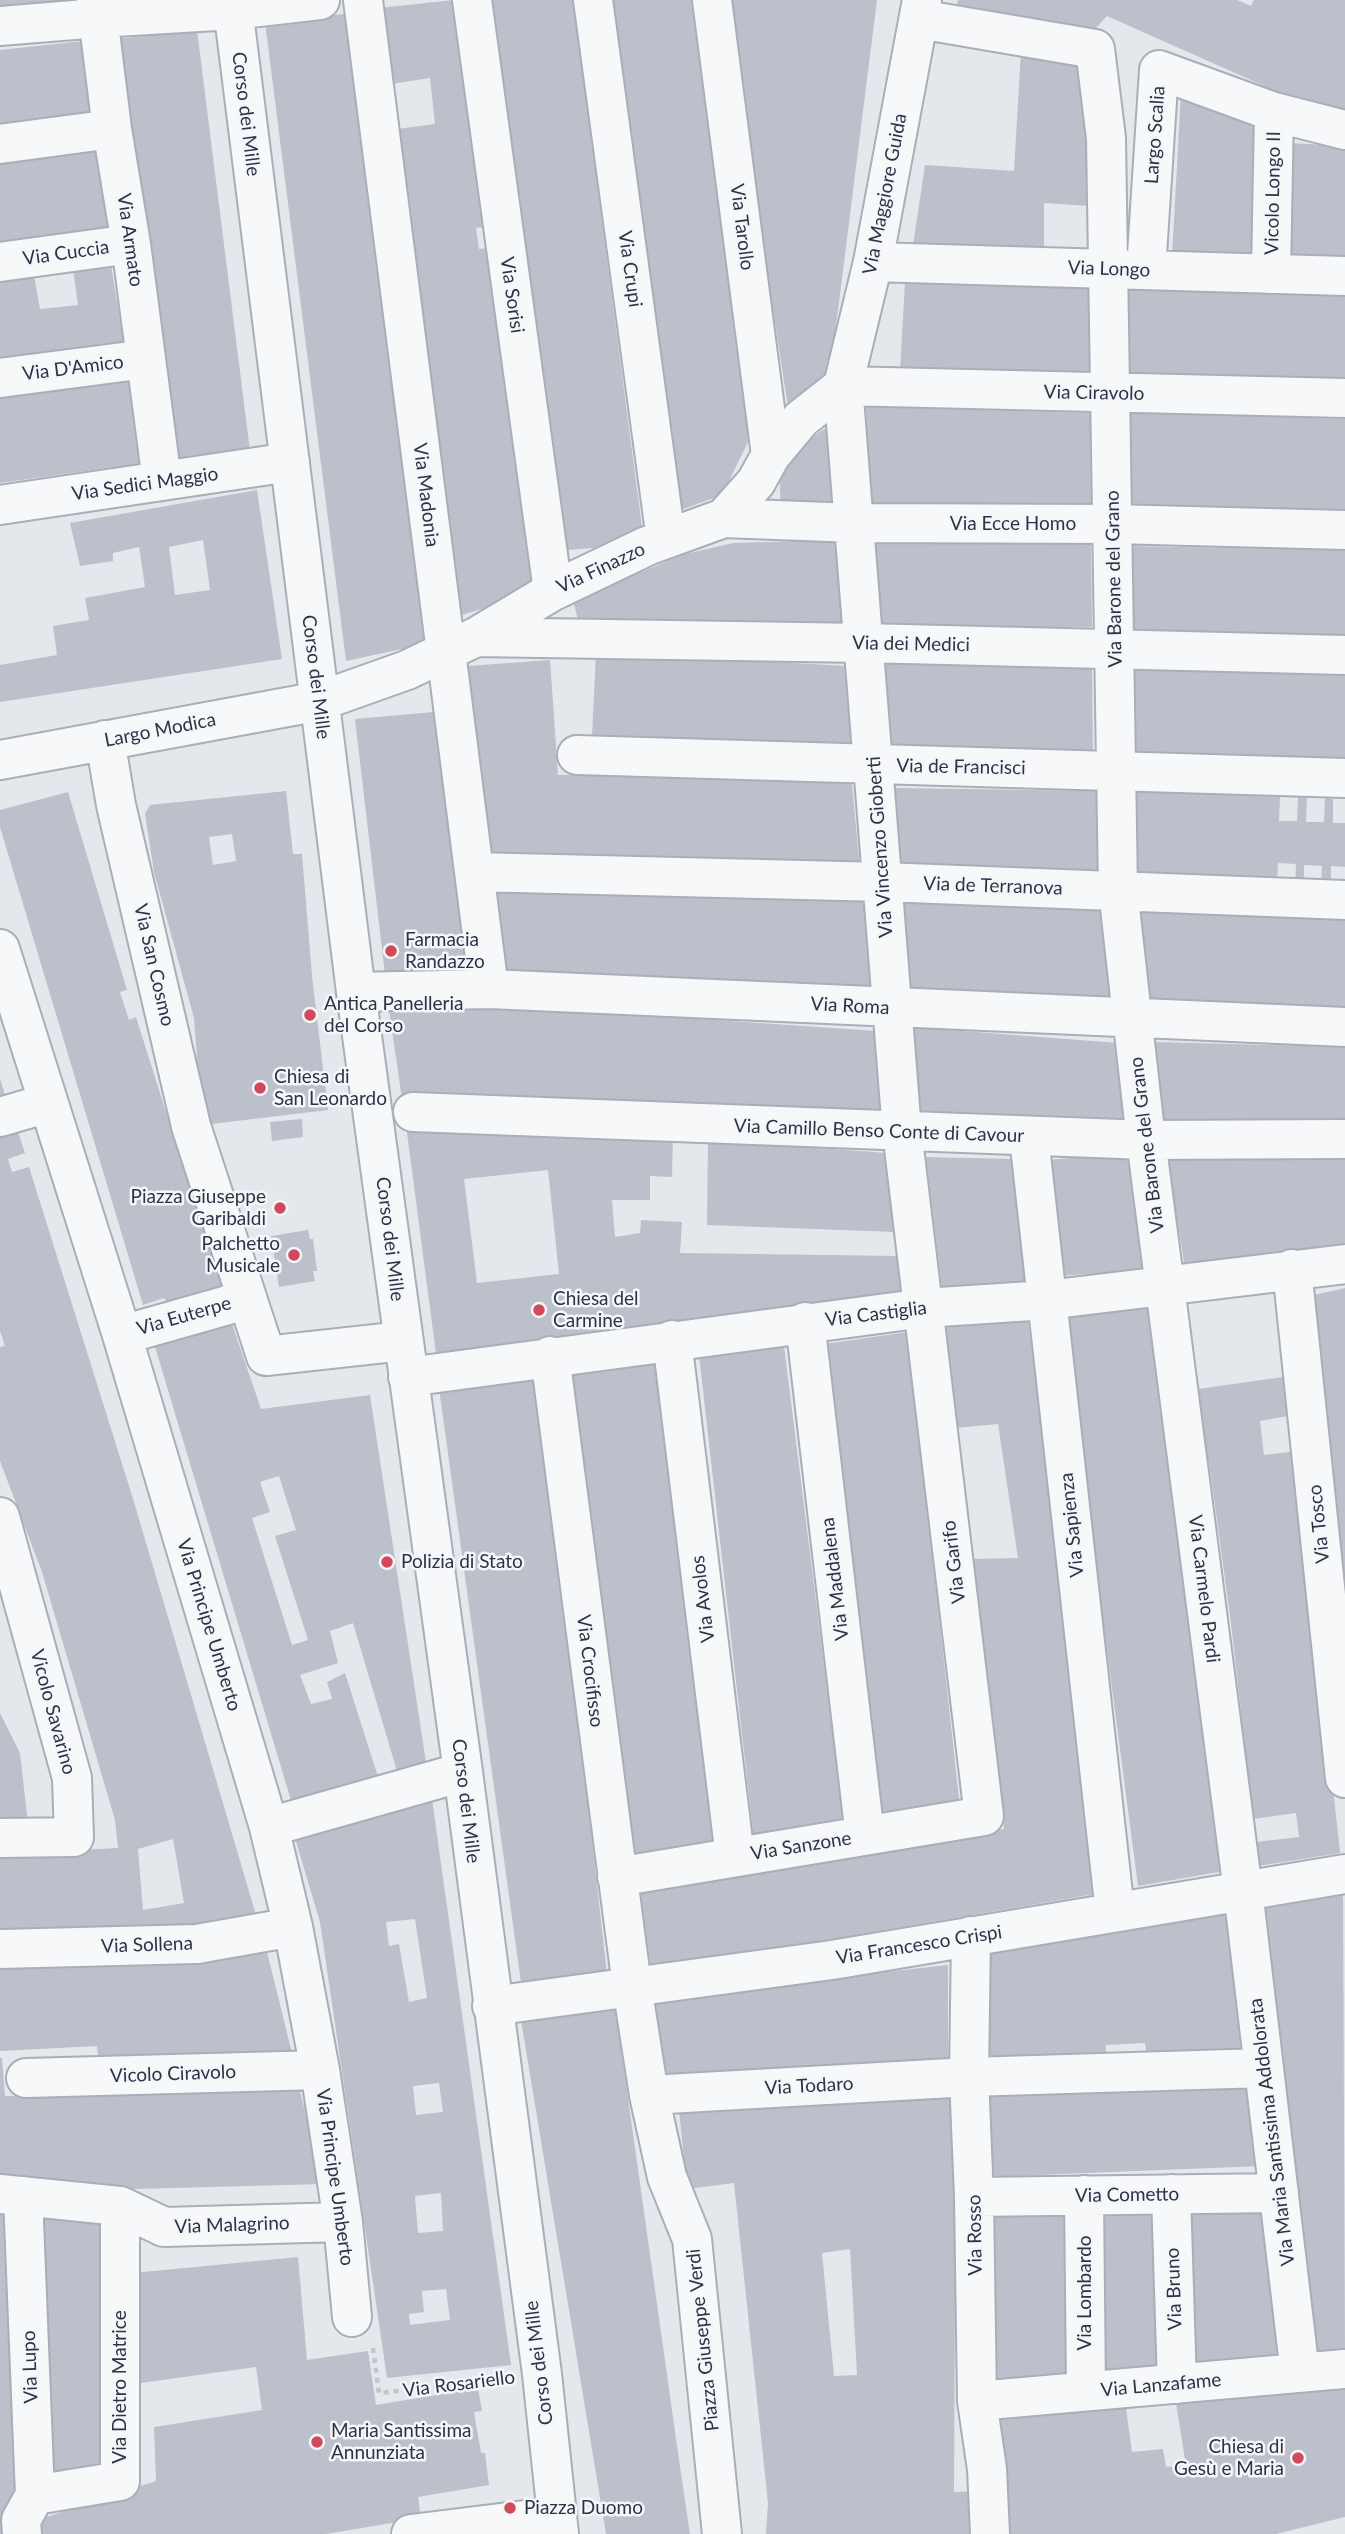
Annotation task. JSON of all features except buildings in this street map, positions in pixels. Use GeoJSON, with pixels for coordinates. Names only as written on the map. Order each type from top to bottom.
{"type":"FeatureCollection","features":[{"type":"Feature","properties":{"kind":"street"},"geometry":{"type":"LineString","coordinates":[[0,26],[97,9],[320,0]]}},
{"type":"Feature","properties":{"kind":"street","name":"Via Madonia"},"geometry":{"type":"LineString","coordinates":[[363,0],[461,645],[474,872],[489,989]]}},
{"type":"Feature","properties":{"kind":"street","name":"Via Sorisi"},"geometry":{"type":"LineString","coordinates":[[472,0],[553,591]]}},
{"type":"Feature","properties":{"kind":"street","name":"Via Crupi"},"geometry":{"type":"LineString","coordinates":[[593,0],[666,539]]}},
{"type":"Feature","properties":{"kind":"street","name":"Via Tarollo"},"geometry":{"type":"LineString","coordinates":[[712,0],[771,455]]}},
{"type":"Feature","properties":{"kind":"street","name":"Corso dei Mille"},"geometry":{"type":"LineString","coordinates":[[232,5],[356,992],[463,1773],[542,2374],[558,2525]]}},
{"type":"Feature","properties":{"kind":"street","name":"Via Armato"},"geometry":{"type":"LineString","coordinates":[[97,9],[162,481]]}},
{"type":"Feature","properties":{"kind":"street","name":"Via Maggiore Guida"},"geometry":{"type":"LineString","coordinates":[[844,386],[873,262],[920,9]]}},
{"type":"Feature","properties":{"kind":"street","name":"Via Barone del Grano"},"geometry":{"type":"LineString","coordinates":[[920,9],[1095,49],[1106,138],[1118,890],[1164,1286]]}},
{"type":"Feature","properties":{"kind":"street","name":"Largo Scalia"},"geometry":{"type":"LineString","coordinates":[[1146,270],[1159,70],[1274,112],[1345,130]]}},
{"type":"Feature","properties":{"kind":"street","name":"Vicolo Longo II"},"geometry":{"type":"LineString","coordinates":[[1272,274],[1274,112]]}},
{"type":"Feature","properties":{"kind":"street"},"geometry":{"type":"LineString","coordinates":[[0,144],[112,129]]}},
{"type":"Feature","properties":{"kind":"street","name":"Via Cuccia"},"geometry":{"type":"LineString","coordinates":[[0,262],[131,244]]}},
{"type":"Feature","properties":{"kind":"street","name":"Via Longo"},"geometry":{"type":"LineString","coordinates":[[873,262],[1345,276]]}},
{"type":"Feature","properties":{"kind":"street","name":"Via D'Amico"},"geometry":{"type":"LineString","coordinates":[[0,378],[146,359]]}},
{"type":"Feature","properties":{"kind":"street","name":"Via Finazzo"},"geometry":{"type":"LineString","coordinates":[[320,701],[407,670],[461,645],[553,591],[666,539],[724,518],[756,482],[771,455],[801,419],[844,386]]}},
{"type":"Feature","properties":{"kind":"street","name":"Via Ciravolo"},"geometry":{"type":"LineString","coordinates":[[844,386],[1345,398]]}},
{"type":"Feature","properties":{"kind":"street","name":"Via Vincenzo Gioberti"},"geometry":{"type":"LineString","coordinates":[[844,386],[902,1131],[924,1308]]}},
{"type":"Feature","properties":{"kind":"street","name":"Via Sedici Maggio"},"geometry":{"type":"LineString","coordinates":[[0,505],[290,462]]}},
{"type":"Feature","properties":{"kind":"street","name":"Via Ecce Homo"},"geometry":{"type":"LineString","coordinates":[[724,518],[855,523],[1113,524],[1345,530]]}},
{"type":"Feature","properties":{"kind":"street","name":"Via dei Medici"},"geometry":{"type":"LineString","coordinates":[[461,645],[864,643],[1345,655]]}},
{"type":"Feature","properties":{"kind":"street","name":"Largo Modica"},"geometry":{"type":"LineString","coordinates":[[0,760],[320,701]]}},
{"type":"Feature","properties":{"kind":"street","name":"Via San Cosmo"},"geometry":{"type":"LineString","coordinates":[[105,740],[116,805],[191,1126],[245,1297]]}},
{"type":"Feature","properties":{"kind":"street","name":"Via de Francisci"},"geometry":{"type":"LineString","coordinates":[[577,755],[1345,778]]}},
{"type":"Feature","properties":{"kind":"street","name":"Via de Terranova"},"geometry":{"type":"LineString","coordinates":[[474,872],[883,882],[1345,900]]}},
{"type":"Feature","properties":{"kind":"street","name":"Via Principe Umberto"},"geometry":{"type":"LineString","coordinates":[[0,949],[122,1335],[270,1827],[293,1927],[320,2070],[343,2222],[352,2317]]}},
{"type":"Feature","properties":{"kind":"street","name":"Via Roma"},"geometry":{"type":"LineString","coordinates":[[356,992],[489,989],[1345,1027]]}},
{"type":"Feature","properties":{"kind":"street"},"geometry":{"type":"LineString","coordinates":[[0,1117],[48,1103]]}},
{"type":"Feature","properties":{"kind":"street","name":"Via Camillo Benso Conte di Cavour"},"geometry":{"type":"LineString","coordinates":[[412,1112],[1029,1137],[1146,1140],[1345,1139]]}},
{"type":"Feature","properties":{"kind":"street","name":"Via Sapienza"},"geometry":{"type":"LineString","coordinates":[[1029,1137],[1115,1912]]}},
{"type":"Feature","properties":{"kind":"street","name":"Via Castiglia"},"geometry":{"type":"LineString","coordinates":[[245,1297],[266,1356],[405,1359],[550,1356],[924,1308],[1047,1300],[1345,1264]]}},
{"type":"Feature","properties":{"kind":"street","name":"Via Tosco"},"geometry":{"type":"LineString","coordinates":[[1292,1269],[1345,1778]]}},
{"type":"Feature","properties":{"kind":"street","name":"Via Carmelo Pardi"},"geometry":{"type":"LineString","coordinates":[[1164,1286],[1243,1891]]}},
{"type":"Feature","properties":{"kind":"street","name":"Via Euterpe"},"geometry":{"type":"LineString","coordinates":[[122,1335],[245,1297]]}},
{"type":"Feature","properties":{"kind":"street","name":"Via Garifo"},"geometry":{"type":"LineString","coordinates":[[924,1308],[984,1816]]}},
{"type":"Feature","properties":{"kind":"street","name":"Via Maddalena"},"geometry":{"type":"LineString","coordinates":[[805,1322],[865,1836]]}},
{"type":"Feature","properties":{"kind":"street","name":"Via Avolos"},"geometry":{"type":"LineString","coordinates":[[672,1340],[734,1857]]}},
{"type":"Feature","properties":{"kind":"street","name":"Via Crocifisso"},"geometry":{"type":"LineString","coordinates":[[550,1356],[632,1986]]}},
{"type":"Feature","properties":{"kind":"street","name":"Vicolo Savarino"},"geometry":{"type":"LineString","coordinates":[[0,1517],[72,1778],[74,1837],[0,1839]]}},
{"type":"Feature","properties":{"kind":"street"},"geometry":{"type":"LineString","coordinates":[[270,1827],[463,1773]]}},
{"type":"Feature","properties":{"kind":"street","name":"Via Sanzone"},"geometry":{"type":"LineString","coordinates":[[617,1877],[984,1816]]}},
{"type":"Feature","properties":{"kind":"street","name":"Via Francesco Crispi"},"geometry":{"type":"LineString","coordinates":[[492,2006],[832,1959],[1345,1874]]}},
{"type":"Feature","properties":{"kind":"street","name":"Via Maria Santissima Addolorata"},"geometry":{"type":"LineString","coordinates":[[1243,1891],[1300,2374]]}},
{"type":"Feature","properties":{"kind":"street","name":"Via Sollena"},"geometry":{"type":"LineString","coordinates":[[0,1948],[197,1944],[293,1927]]}},
{"type":"Feature","properties":{"kind":"street","name":"Via Rosso"},"geometry":{"type":"LineString","coordinates":[[971,1936],[969,2077],[977,2401],[987,2469],[990,2534]]}},
{"type":"Feature","properties":{"kind":"street","name":"Piazza Giuseppe Verdi"},"geometry":{"type":"LineString","coordinates":[[632,1986],[649,2095],[667,2177],[692,2239],[722,2534]]}},
{"type":"Feature","properties":{"kind":"street","name":"Via Todaro"},"geometry":{"type":"LineString","coordinates":[[649,2095],[969,2077],[1264,2068]]}},
{"type":"Feature","properties":{"kind":"street","name":"Vicolo Ciravolo"},"geometry":{"type":"LineString","coordinates":[[26,2078],[320,2070]]}},
{"type":"Feature","properties":{"kind":"street","name":"Via Cometto"},"geometry":{"type":"LineString","coordinates":[[974,2197],[1279,2193]]}},
{"type":"Feature","properties":{"kind":"street","name":"Via Bruno"},"geometry":{"type":"LineString","coordinates":[[1171,2194],[1177,2384]]}},
{"type":"Feature","properties":{"kind":"street","name":"Via Malagrino"},"geometry":{"type":"LineString","coordinates":[[12,2195],[120,2206],[164,2227],[343,2222]]}},
{"type":"Feature","properties":{"kind":"street","name":"Via Lupo"},"geometry":{"type":"LineString","coordinates":[[12,2195],[35,2495],[21,2520],[22,2534]]}},
{"type":"Feature","properties":{"kind":"street","name":"Via Lombardo"},"geometry":{"type":"LineString","coordinates":[[1084,2195],[1086,2391]]}},
{"type":"Feature","properties":{"kind":"street","name":"Via Dietro Matrice"},"geometry":{"type":"LineString","coordinates":[[35,2495],[120,2481],[120,2206]]}},
{"type":"Feature","properties":{"kind":"street","name":"Via Lanzafame"},"geometry":{"type":"LineString","coordinates":[[977,2401],[1345,2369]]}},
{"type":"Feature","properties":{"kind":"street"},"geometry":{"type":"LineString","coordinates":[[411,2534],[558,2525]]}},
{"type":"Feature","properties":{"kind":"path","name":"Via Rosariello"},"geometry":{"type":"LineString","coordinates":[[352,2317],[370,2328],[379,2393],[542,2374]]}},
{"type":"Feature","properties":{"kind":"place","name":"Farmacia Randazzo"},"geometry":{"type":"Point","coordinates":[391,951]}},
{"type":"Feature","properties":{"kind":"place","name":"Antica Panelleria del Corso"},"geometry":{"type":"Point","coordinates":[310,1015]}},
{"type":"Feature","properties":{"kind":"place","name":"Chiesa di San Leonardo"},"geometry":{"type":"Point","coordinates":[260,1088]}},
{"type":"Feature","properties":{"kind":"place","name":"Piazza Giuseppe Garibaldi"},"geometry":{"type":"Point","coordinates":[280,1208]}},
{"type":"Feature","properties":{"kind":"place","name":"Palchetto Musicale"},"geometry":{"type":"Point","coordinates":[294,1255]}},
{"type":"Feature","properties":{"kind":"place","name":"Chiesa del Carmine"},"geometry":{"type":"Point","coordinates":[539,1310]}},
{"type":"Feature","properties":{"kind":"place","name":"Polizia di Stato"},"geometry":{"type":"Point","coordinates":[387,1562]}},
{"type":"Feature","properties":{"kind":"place","name":"Maria Santissima Annunziata"},"geometry":{"type":"Point","coordinates":[317,2442]}},
{"type":"Feature","properties":{"kind":"place","name":"Chiesa di Gesù e Maria"},"geometry":{"type":"Point","coordinates":[1298,2458]}},
{"type":"Feature","properties":{"kind":"place","name":"Piazza Duomo"},"geometry":{"type":"Point","coordinates":[510,2508]}}]}
